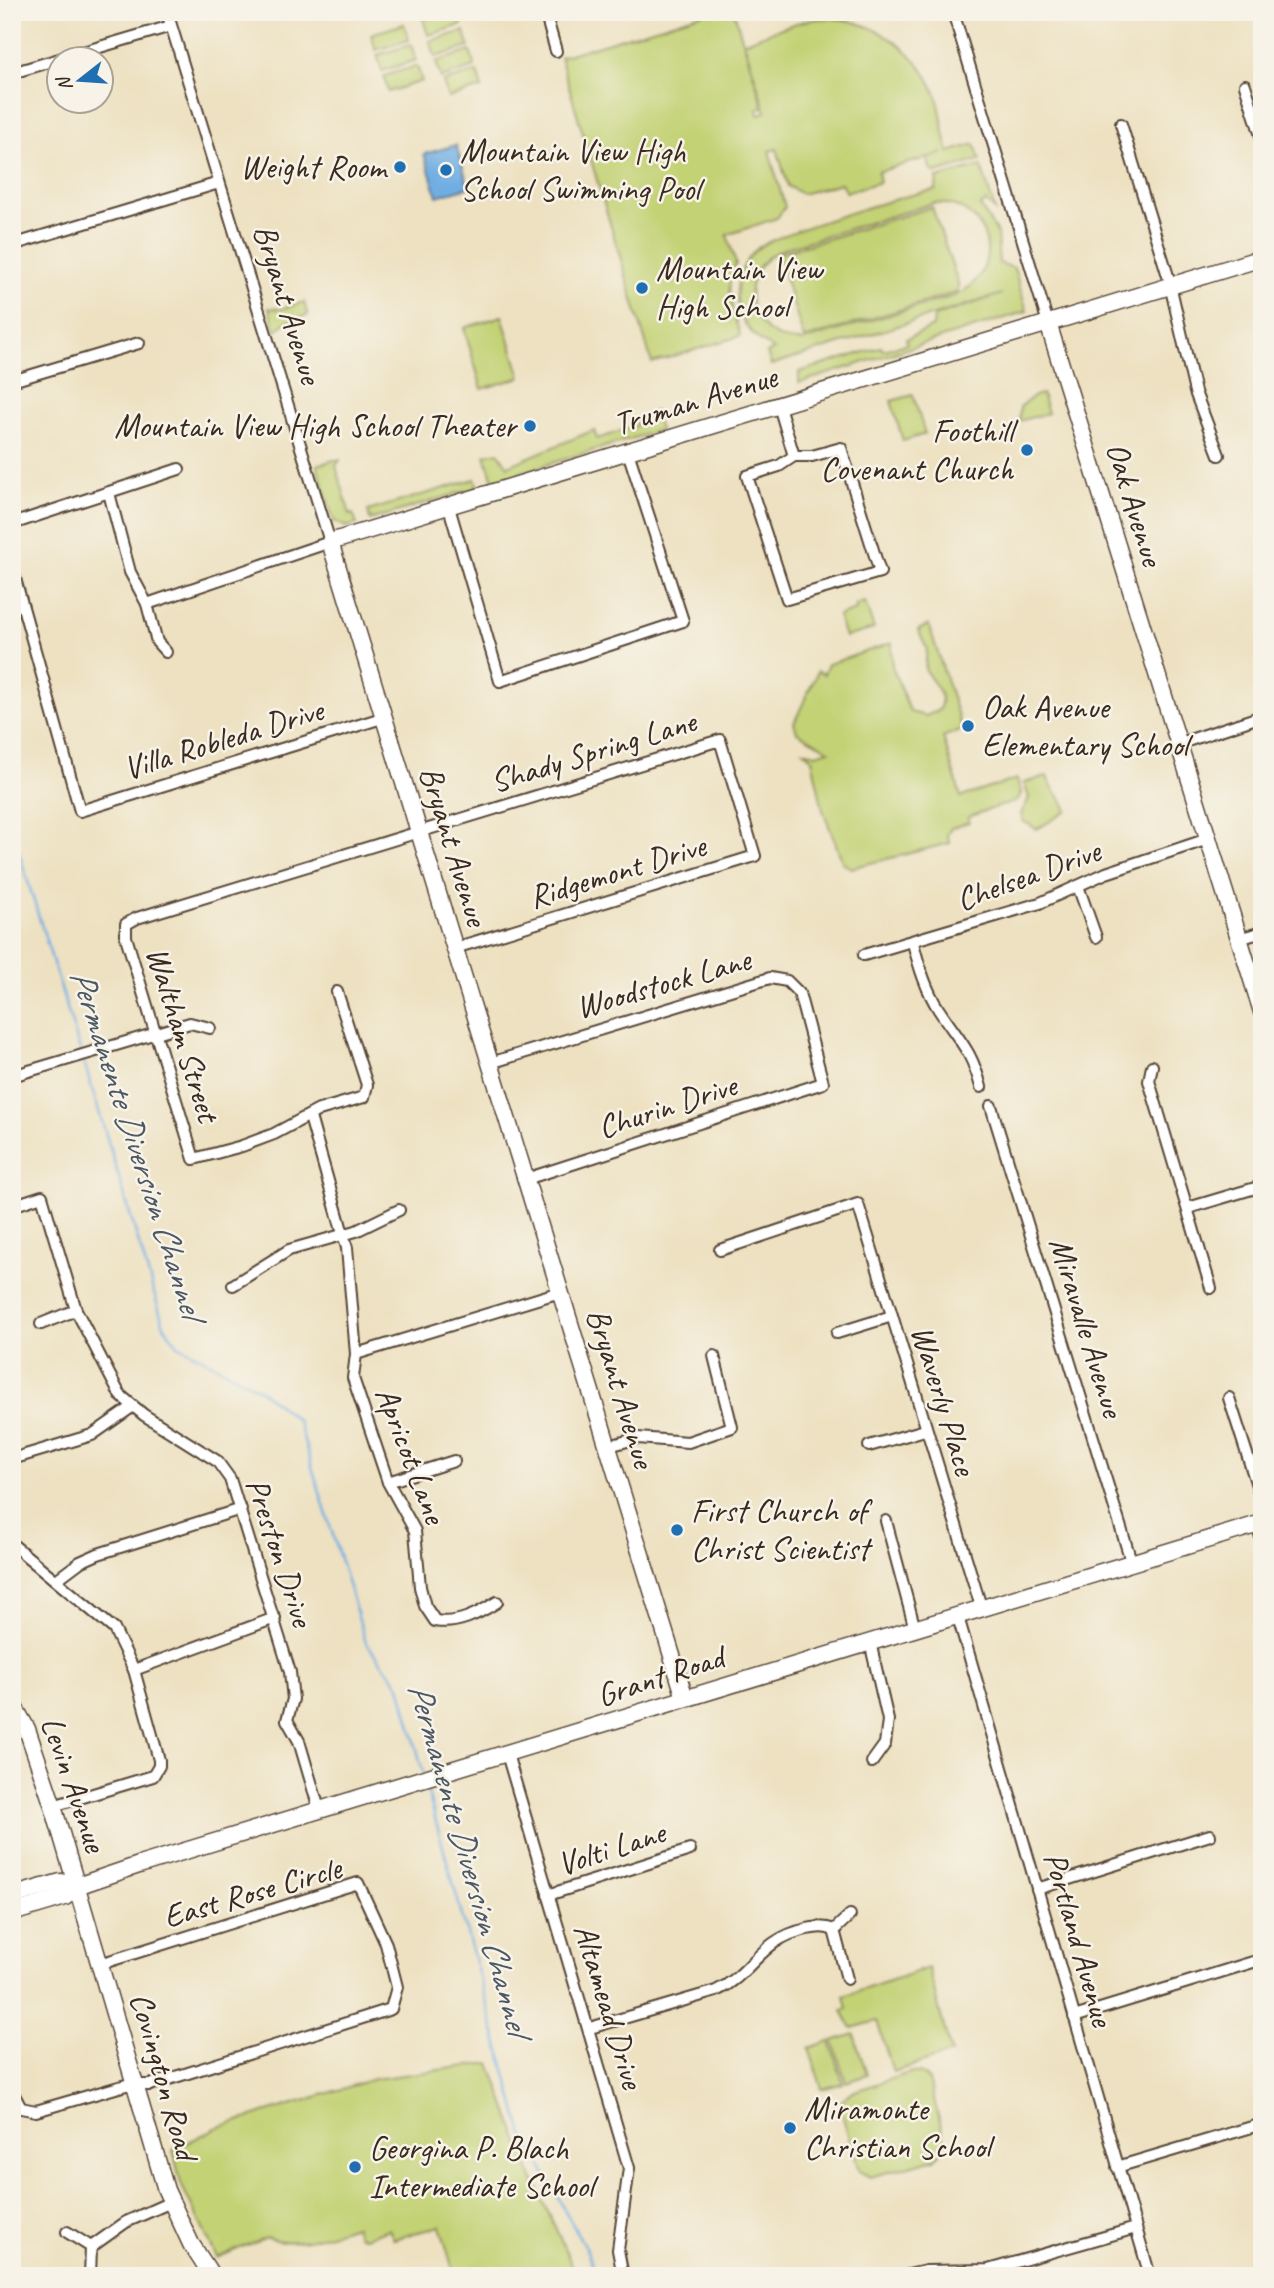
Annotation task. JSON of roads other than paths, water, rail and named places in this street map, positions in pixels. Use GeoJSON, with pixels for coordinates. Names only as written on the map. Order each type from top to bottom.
{"type":"FeatureCollection","features":[{"type":"Feature","properties":{"kind":"street","name":"Bryant Avenue"},"geometry":{"type":"LineString","coordinates":[[167,12],[685,1698]]}},
{"type":"Feature","properties":{"kind":"street"},"geometry":{"type":"LineString","coordinates":[[545,12],[556,51]]}},
{"type":"Feature","properties":{"kind":"street","name":"Oak Avenue"},"geometry":{"type":"LineString","coordinates":[[953,12],[1262,1012]]}},
{"type":"Feature","properties":{"kind":"street"},"geometry":{"type":"LineString","coordinates":[[12,73],[171,26]]}},
{"type":"Feature","properties":{"kind":"street"},"geometry":{"type":"LineString","coordinates":[[1245,85],[1262,139]]}},
{"type":"Feature","properties":{"kind":"street"},"geometry":{"type":"LineString","coordinates":[[1121,124],[1170,286],[1195,392],[1219,455]]}},
{"type":"Feature","properties":{"kind":"street"},"geometry":{"type":"LineString","coordinates":[[12,245],[219,183]]}},
{"type":"Feature","properties":{"kind":"street","name":"Truman Avenue"},"geometry":{"type":"LineString","coordinates":[[147,604],[448,504],[628,452],[1262,258]]}},
{"type":"Feature","properties":{"kind":"street"},"geometry":{"type":"LineString","coordinates":[[12,381],[139,342]]}},
{"type":"Feature","properties":{"kind":"street"},"geometry":{"type":"LineString","coordinates":[[779,405],[794,456]]}},
{"type":"Feature","properties":{"kind":"street"},"geometry":{"type":"LineString","coordinates":[[841,448],[880,572],[787,599],[747,476],[779,466],[794,456],[812,456],[841,448]]}},
{"type":"Feature","properties":{"kind":"street"},"geometry":{"type":"LineString","coordinates":[[448,504],[500,681],[683,621],[628,452]]}},
{"type":"Feature","properties":{"kind":"street"},"geometry":{"type":"LineString","coordinates":[[12,524],[179,469]]}},
{"type":"Feature","properties":{"kind":"street"},"geometry":{"type":"LineString","coordinates":[[109,493],[130,572],[147,604],[157,642],[166,652]]}},
{"type":"Feature","properties":{"kind":"street","name":"Villa Robleda Drive"},"geometry":{"type":"LineString","coordinates":[[12,568],[79,811],[382,718]]}},
{"type":"Feature","properties":{"kind":"street"},"geometry":{"type":"LineString","coordinates":[[1178,744],[1262,716]]}},
{"type":"Feature","properties":{"kind":"street","name":"Shady Spring Lane"},"geometry":{"type":"LineString","coordinates":[[126,924],[136,918],[720,740],[755,856]]}},
{"type":"Feature","properties":{"kind":"street","name":"Chelsea Drive"},"geometry":{"type":"LineString","coordinates":[[864,955],[913,943],[1040,903],[1106,873],[1208,839]]}},
{"type":"Feature","properties":{"kind":"street","name":"Ridgemont Drive"},"geometry":{"type":"LineString","coordinates":[[455,948],[755,856]]}},
{"type":"Feature","properties":{"kind":"street"},"geometry":{"type":"LineString","coordinates":[[1079,886],[1096,937]]}},
{"type":"Feature","properties":{"kind":"street","name":"Waltham Street"},"geometry":{"type":"LineString","coordinates":[[126,924],[126,937],[194,1159],[243,1146],[310,1117]]}},
{"type":"Feature","properties":{"kind":"street"},"geometry":{"type":"LineString","coordinates":[[1239,939],[1262,932]]}},
{"type":"Feature","properties":{"kind":"street"},"geometry":{"type":"LineString","coordinates":[[913,943],[923,980],[939,1010],[973,1058],[981,1087]]}},
{"type":"Feature","properties":{"kind":"street","name":"Woodstock Lane"},"geometry":{"type":"LineString","coordinates":[[490,1063],[770,978],[787,981],[799,993],[823,1083]]}},
{"type":"Feature","properties":{"kind":"street"},"geometry":{"type":"LineString","coordinates":[[310,1117],[319,1110],[357,1100],[366,1092],[337,992]]}},
{"type":"Feature","properties":{"kind":"street"},"geometry":{"type":"LineString","coordinates":[[12,1076],[190,1023],[210,1028]]}},
{"type":"Feature","properties":{"kind":"street"},"geometry":{"type":"LineString","coordinates":[[1152,1066],[1149,1081],[1212,1288]]}},
{"type":"Feature","properties":{"kind":"street","name":"Churin Drive"},"geometry":{"type":"LineString","coordinates":[[526,1179],[823,1083]]}},
{"type":"Feature","properties":{"kind":"street","name":"Miravalle Avenue"},"geometry":{"type":"LineString","coordinates":[[990,1106],[1132,1564]]}},
{"type":"Feature","properties":{"kind":"street","name":"Apricot Lane"},"geometry":{"type":"LineString","coordinates":[[310,1117],[344,1235],[356,1354],[353,1378],[388,1482],[415,1531],[419,1587],[425,1606],[435,1621],[449,1623],[481,1612],[497,1602]]}},
{"type":"Feature","properties":{"kind":"street"},"geometry":{"type":"LineString","coordinates":[[1188,1208],[1262,1186]]}},
{"type":"Feature","properties":{"kind":"street","name":"Preston Drive"},"geometry":{"type":"LineString","coordinates":[[12,1206],[42,1196],[76,1310],[120,1395],[132,1407],[217,1461],[230,1479],[290,1672],[293,1699],[287,1720],[299,1741],[319,1809]]}},
{"type":"Feature","properties":{"kind":"street","name":"Waverly Place"},"geometry":{"type":"LineString","coordinates":[[720,1251],[858,1204],[982,1610]]}},
{"type":"Feature","properties":{"kind":"street"},"geometry":{"type":"LineString","coordinates":[[233,1285],[289,1250],[344,1235],[399,1210]]}},
{"type":"Feature","properties":{"kind":"street"},"geometry":{"type":"LineString","coordinates":[[356,1354],[560,1292]]}},
{"type":"Feature","properties":{"kind":"street"},"geometry":{"type":"LineString","coordinates":[[41,1324],[76,1310]]}},
{"type":"Feature","properties":{"kind":"street"},"geometry":{"type":"LineString","coordinates":[[837,1333],[892,1316]]}},
{"type":"Feature","properties":{"kind":"street"},"geometry":{"type":"LineString","coordinates":[[609,1446],[638,1438],[688,1442],[732,1427],[714,1356]]}},
{"type":"Feature","properties":{"kind":"street"},"geometry":{"type":"LineString","coordinates":[[1229,1398],[1262,1501]]}},
{"type":"Feature","properties":{"kind":"street"},"geometry":{"type":"LineString","coordinates":[[12,1459],[92,1435],[132,1407]]}},
{"type":"Feature","properties":{"kind":"street"},"geometry":{"type":"LineString","coordinates":[[869,1446],[925,1430]]}},
{"type":"Feature","properties":{"kind":"street"},"geometry":{"type":"LineString","coordinates":[[388,1482],[454,1461]]}},
{"type":"Feature","properties":{"kind":"street"},"geometry":{"type":"LineString","coordinates":[[56,1580],[80,1562],[98,1554],[241,1509]]}},
{"type":"Feature","properties":{"kind":"street"},"geometry":{"type":"LineString","coordinates":[[886,1521],[915,1629]]}},
{"type":"Feature","properties":{"kind":"street","name":"Grant Road"},"geometry":{"type":"LineString","coordinates":[[12,1913],[65,1897],[77,1886],[319,1809],[507,1755],[685,1698],[1132,1564],[1260,1530]]}},
{"type":"Feature","properties":{"kind":"street"},"geometry":{"type":"LineString","coordinates":[[12,1544],[114,1629],[134,1670],[159,1766],[153,1776],[53,1806]]}},
{"type":"Feature","properties":{"kind":"street","name":"Portland Avenue"},"geometry":{"type":"LineString","coordinates":[[958,1617],[1150,2276]]}},
{"type":"Feature","properties":{"kind":"street"},"geometry":{"type":"LineString","coordinates":[[134,1670],[275,1618]]}},
{"type":"Feature","properties":{"kind":"street"},"geometry":{"type":"LineString","coordinates":[[870,1642],[888,1720],[885,1744],[872,1762]]}},
{"type":"Feature","properties":{"kind":"street","name":"Levin Avenue"},"geometry":{"type":"LineString","coordinates":[[12,1703],[27,1730],[77,1886]]}},
{"type":"Feature","properties":{"kind":"street","name":"Altamead Drive"},"geometry":{"type":"LineString","coordinates":[[507,1755],[590,2028],[629,2168],[618,2250],[623,2276]]}},
{"type":"Feature","properties":{"kind":"street"},"geometry":{"type":"LineString","coordinates":[[1037,1889],[1210,1835]]}},
{"type":"Feature","properties":{"kind":"street","name":"Volti Lane"},"geometry":{"type":"LineString","coordinates":[[548,1895],[690,1850]]}},
{"type":"Feature","properties":{"kind":"street","name":"Grant Road"},"geometry":{"type":"LineString","coordinates":[[12,1896],[61,1882],[77,1886]]}},
{"type":"Feature","properties":{"kind":"street","name":"East Rose Circle"},"geometry":{"type":"LineString","coordinates":[[100,1964],[358,1883],[386,1944],[397,1987],[391,2009],[150,2085],[136,2085]]}},
{"type":"Feature","properties":{"kind":"street","name":"Covington Road"},"geometry":{"type":"LineString","coordinates":[[77,1886],[171,2202],[191,2244],[212,2276]]}},
{"type":"Feature","properties":{"kind":"street"},"geometry":{"type":"LineString","coordinates":[[834,1930],[850,1915]]}},
{"type":"Feature","properties":{"kind":"street"},"geometry":{"type":"LineString","coordinates":[[590,2028],[716,1991],[730,1983],[775,1940],[821,1926],[834,1930]]}},
{"type":"Feature","properties":{"kind":"street"},"geometry":{"type":"LineString","coordinates":[[834,1930],[847,1979]]}},
{"type":"Feature","properties":{"kind":"street"},"geometry":{"type":"LineString","coordinates":[[1074,2017],[1253,1962]]}},
{"type":"Feature","properties":{"kind":"street"},"geometry":{"type":"LineString","coordinates":[[12,2091],[21,2108],[36,2111],[136,2085]]}},
{"type":"Feature","properties":{"kind":"street"},"geometry":{"type":"LineString","coordinates":[[1117,2167],[1262,2124]]}},
{"type":"Feature","properties":{"kind":"street"},"geometry":{"type":"LineString","coordinates":[[91,2247],[126,2222],[171,2202]]}},
{"type":"Feature","properties":{"kind":"street"},"geometry":{"type":"LineString","coordinates":[[904,2276],[926,2271],[988,2270],[1136,2228]]}},
{"type":"Feature","properties":{"kind":"street"},"geometry":{"type":"LineString","coordinates":[[66,2232],[91,2247]]}},
{"type":"Feature","properties":{"kind":"street"},"geometry":{"type":"LineString","coordinates":[[90,2276],[91,2247]]}},
{"type":"Feature","properties":{"kind":"water","name":"Mountain View High School Swimming Pool"},"geometry":{"type":"Polygon","coordinates":[[[456,145],[469,187],[437,196],[424,154],[456,145]]]}},
{"type":"Feature","properties":{"kind":"waterway","name":"Permanente Diversion Channel"},"geometry":{"type":"LineString","coordinates":[[12,830],[81,1053]]}},
{"type":"Feature","properties":{"kind":"waterway","name":"Permanente Diversion Channel"},"geometry":{"type":"LineString","coordinates":[[83,1059],[164,1326],[178,1345],[259,1389],[298,1421],[366,1643],[400,1686],[423,1772]]}},
{"type":"Feature","properties":{"kind":"waterway","name":"Permanente Diversion Channel"},"geometry":{"type":"LineString","coordinates":[[425,1782],[522,2131],[587,2251],[597,2276]]}},
{"type":"Feature","properties":{"kind":"place","name":"Weight Room"},"geometry":{"type":"Point","coordinates":[400,167]}},
{"type":"Feature","properties":{"kind":"place","name":"Mountain View High School Swimming Pool"},"geometry":{"type":"Point","coordinates":[446,170]}},
{"type":"Feature","properties":{"kind":"place","name":"Mountain View High School"},"geometry":{"type":"Point","coordinates":[642,288]}},
{"type":"Feature","properties":{"kind":"place","name":"Mountain View High School Theater"},"geometry":{"type":"Point","coordinates":[530,426]}},
{"type":"Feature","properties":{"kind":"place","name":"Foothill Covenant Church"},"geometry":{"type":"Point","coordinates":[1027,450]}},
{"type":"Feature","properties":{"kind":"place","name":"Oak Avenue Elementary School"},"geometry":{"type":"Point","coordinates":[968,726]}},
{"type":"Feature","properties":{"kind":"place","name":"First Church of Christ Scientist"},"geometry":{"type":"Point","coordinates":[677,1530]}},
{"type":"Feature","properties":{"kind":"place","name":"Miramonte Christian School"},"geometry":{"type":"Point","coordinates":[790,2128]}},
{"type":"Feature","properties":{"kind":"place","name":"Georgina P. Blach Intermediate School"},"geometry":{"type":"Point","coordinates":[355,2167]}}]}
